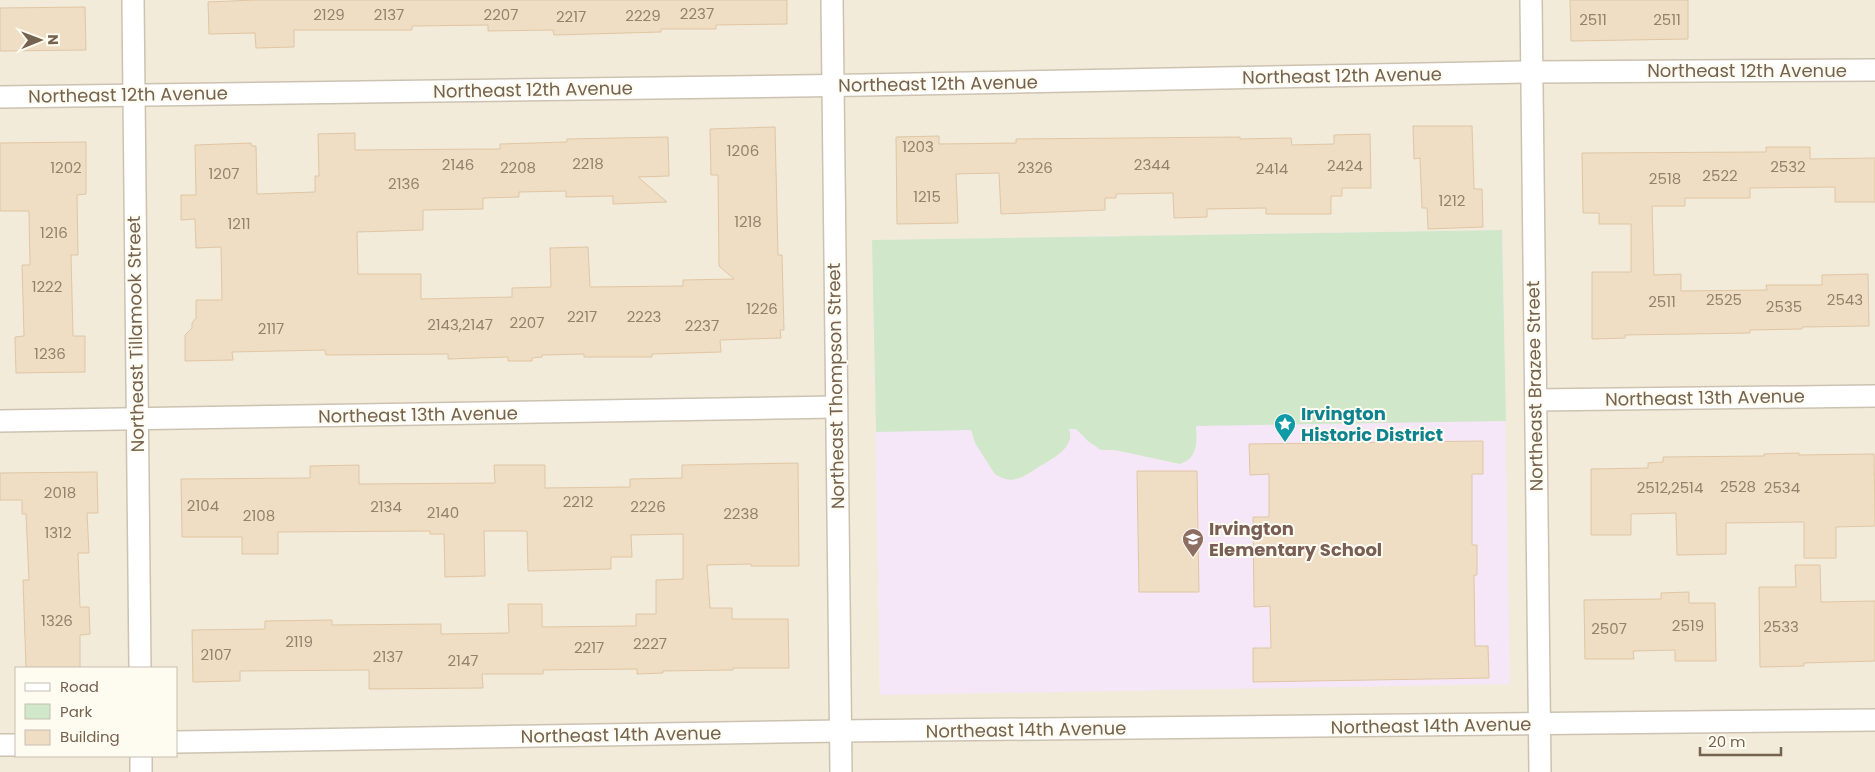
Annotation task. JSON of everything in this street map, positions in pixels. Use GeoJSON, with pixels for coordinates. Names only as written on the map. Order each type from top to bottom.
{"type":"FeatureCollection","features":[{"type":"Feature","properties":{"kind":"street","name":"Northeast Tillamook Street"},"geometry":{"type":"LineString","coordinates":[[133,0],[140,667]]}},
{"type":"Feature","properties":{"kind":"street","name":"Northeast Thompson Street"},"geometry":{"type":"LineString","coordinates":[[832,0],[841,772]]}},
{"type":"Feature","properties":{"kind":"street","name":"Northeast Brazee Street"},"geometry":{"type":"LineString","coordinates":[[1531,0],[1540,772]]}},
{"type":"Feature","properties":{"kind":"street","name":"Northeast 12th Avenue"},"geometry":{"type":"LineString","coordinates":[[0,97],[832,86],[1532,72],[1875,70]]}},
{"type":"Feature","properties":{"kind":"street","name":"Northeast 13th Avenue"},"geometry":{"type":"LineString","coordinates":[[1536,400],[1875,396]]}},
{"type":"Feature","properties":{"kind":"street","name":"Northeast 13th Avenue"},"geometry":{"type":"LineString","coordinates":[[0,421],[836,408]]}},
{"type":"Feature","properties":{"kind":"street","name":"Northeast 14th Avenue"},"geometry":{"type":"LineString","coordinates":[[178,742],[1875,720]]}},
{"type":"Feature","properties":{"kind":"street"},"geometry":{"type":"LineString","coordinates":[[0,745],[15,745]]}},
{"type":"Feature","properties":{"kind":"street"},"geometry":{"type":"LineString","coordinates":[[141,757],[141,772]]}},
{"type":"Feature","properties":{"kind":"shaded area"},"geometry":{"type":"Polygon","coordinates":[[[0,0],[1875,0],[1875,772],[0,772],[0,0]],[[1502,230],[873,241],[880,695],[1502,230]]]}},
{"type":"Feature","properties":{"kind":"shaded area","name":"Irvington Elementary School"},"geometry":{"type":"Polygon","coordinates":[[[1502,230],[1510,684],[880,695],[872,240],[1502,230]]]}},
{"type":"Feature","properties":{"kind":"green space"},"geometry":{"type":"Polygon","coordinates":[[[1502,230],[1506,421],[1196,426],[1196,443],[1193,454],[1186,462],[1180,464],[1115,450],[1101,450],[1076,429],[1069,429],[1069,442],[1061,452],[1025,476],[1010,480],[1001,478],[994,473],[975,443],[971,430],[876,432],[872,240],[1502,230]]]}},
{"type":"Feature","properties":{"kind":"building"},"geometry":{"type":"Polygon","coordinates":[[[255,0],[787,0],[787,24],[716,25],[716,29],[661,29],[661,32],[554,35],[553,30],[488,31],[488,25],[412,26],[412,30],[294,30],[294,47],[256,48],[255,33],[209,34],[208,2],[255,0]]]}},
{"type":"Feature","properties":{"kind":"building"},"geometry":{"type":"Polygon","coordinates":[[[1570,0],[1688,0],[1688,39],[1571,41],[1570,0]]]}},
{"type":"Feature","properties":{"kind":"building"},"geometry":{"type":"Polygon","coordinates":[[[85,7],[86,50],[0,51],[0,8],[85,7]]]}},
{"type":"Feature","properties":{"kind":"building"},"geometry":{"type":"Polygon","coordinates":[[[1413,126],[1472,126],[1474,189],[1482,189],[1483,227],[1428,229],[1427,208],[1422,208],[1420,158],[1414,159],[1413,126]]]}},
{"type":"Feature","properties":{"kind":"building"},"geometry":{"type":"Polygon","coordinates":[[[775,127],[778,255],[782,255],[784,330],[780,330],[781,338],[720,340],[721,352],[652,354],[652,357],[584,357],[584,354],[542,355],[542,357],[532,358],[532,361],[508,361],[508,357],[448,359],[448,354],[326,355],[325,350],[232,352],[233,360],[185,361],[185,335],[192,328],[192,323],[196,318],[196,300],[222,300],[221,247],[196,248],[195,219],[181,220],[181,195],[196,195],[195,145],[251,143],[252,146],[256,146],[257,194],[315,192],[315,176],[319,176],[318,134],[355,133],[355,150],[500,149],[500,144],[567,142],[567,139],[668,137],[669,176],[638,177],[667,202],[613,204],[613,196],[566,197],[566,191],[519,192],[519,197],[483,198],[483,209],[423,210],[423,230],[357,232],[358,274],[421,274],[421,299],[512,297],[512,288],[551,287],[550,248],[588,247],[590,287],[683,286],[683,280],[734,279],[719,266],[718,175],[711,175],[710,129],[775,127]]]}},
{"type":"Feature","properties":{"kind":"building"},"geometry":{"type":"Polygon","coordinates":[[[1370,134],[1371,188],[1342,188],[1342,196],[1331,196],[1331,214],[1266,214],[1266,208],[1207,209],[1207,217],[1174,218],[1173,193],[1116,194],[1116,198],[1105,198],[1105,210],[1001,214],[999,173],[956,174],[958,223],[897,224],[896,137],[939,136],[939,144],[1016,143],[1016,139],[1291,138],[1292,145],[1334,144],[1334,135],[1370,134]]]}},
{"type":"Feature","properties":{"kind":"building"},"geometry":{"type":"Polygon","coordinates":[[[86,142],[86,194],[77,195],[78,255],[71,255],[73,336],[85,336],[85,372],[16,373],[15,337],[24,336],[22,265],[30,265],[29,211],[0,211],[0,143],[86,142]]]}},
{"type":"Feature","properties":{"kind":"building"},"geometry":{"type":"Polygon","coordinates":[[[1766,147],[1810,147],[1810,159],[1875,158],[1875,202],[1835,202],[1835,187],[1750,188],[1750,198],[1685,198],[1685,206],[1652,206],[1654,275],[1681,274],[1681,291],[1767,290],[1766,285],[1822,285],[1822,275],[1868,274],[1869,326],[1750,330],[1750,333],[1625,335],[1625,338],[1592,339],[1592,272],[1631,272],[1631,224],[1599,224],[1599,213],[1583,213],[1582,153],[1766,152],[1766,147]]]}},
{"type":"Feature","properties":{"kind":"building"},"geometry":{"type":"Polygon","coordinates":[[[1483,441],[1483,474],[1472,474],[1472,545],[1477,545],[1477,575],[1474,575],[1475,646],[1488,646],[1489,678],[1253,682],[1253,648],[1271,648],[1270,606],[1254,607],[1253,517],[1269,517],[1269,474],[1250,475],[1249,444],[1483,441]]]}},
{"type":"Feature","properties":{"kind":"building"},"geometry":{"type":"Polygon","coordinates":[[[1799,453],[1799,455],[1874,454],[1875,526],[1836,527],[1836,558],[1804,558],[1804,522],[1726,523],[1726,554],[1677,555],[1676,513],[1631,514],[1631,535],[1591,535],[1591,469],[1648,468],[1648,463],[1663,462],[1663,457],[1764,456],[1764,454],[1799,453]]]}},
{"type":"Feature","properties":{"kind":"building"},"geometry":{"type":"Polygon","coordinates":[[[798,463],[799,566],[707,565],[710,608],[732,608],[732,619],[788,619],[789,668],[733,668],[733,670],[663,671],[663,673],[637,674],[637,669],[543,670],[543,674],[482,674],[483,688],[369,689],[369,670],[240,671],[240,681],[193,682],[192,630],[265,629],[265,621],[332,620],[332,625],[441,624],[441,634],[509,633],[508,604],[542,604],[542,627],[636,626],[636,614],[656,614],[656,580],[683,579],[683,534],[631,535],[632,557],[611,557],[611,569],[528,571],[527,531],[484,531],[485,576],[445,577],[444,534],[430,534],[430,531],[278,532],[278,554],[242,554],[242,537],[182,537],[181,479],[310,478],[310,466],[359,465],[359,484],[495,483],[494,465],[545,465],[545,488],[630,487],[630,479],[682,478],[682,465],[798,463]]]}},
{"type":"Feature","properties":{"kind":"building"},"geometry":{"type":"Polygon","coordinates":[[[1137,471],[1197,471],[1199,592],[1139,592],[1137,471]]]}},
{"type":"Feature","properties":{"kind":"building"},"geometry":{"type":"Polygon","coordinates":[[[97,472],[98,513],[87,513],[89,553],[78,553],[80,607],[89,607],[90,634],[80,635],[80,667],[26,667],[23,580],[29,580],[26,514],[22,514],[22,500],[0,500],[0,473],[97,472]]]}},
{"type":"Feature","properties":{"kind":"building"},"geometry":{"type":"Polygon","coordinates":[[[1795,565],[1820,565],[1821,602],[1875,601],[1875,661],[1804,663],[1804,666],[1760,667],[1759,587],[1796,587],[1795,565]]]}},
{"type":"Feature","properties":{"kind":"building"},"geometry":{"type":"Polygon","coordinates":[[[1689,592],[1689,603],[1715,603],[1716,661],[1675,661],[1675,650],[1633,651],[1634,659],[1585,659],[1584,600],[1661,599],[1661,593],[1689,592]]]}},
{"type":"Feature","properties":{"kind":"place","name":"Irvington Historic District"},"geometry":{"type":"Point","coordinates":[1285,443]}},
{"type":"Feature","properties":{"kind":"place","name":"Irvington Elementary School"},"geometry":{"type":"Point","coordinates":[1193,558]}}]}
